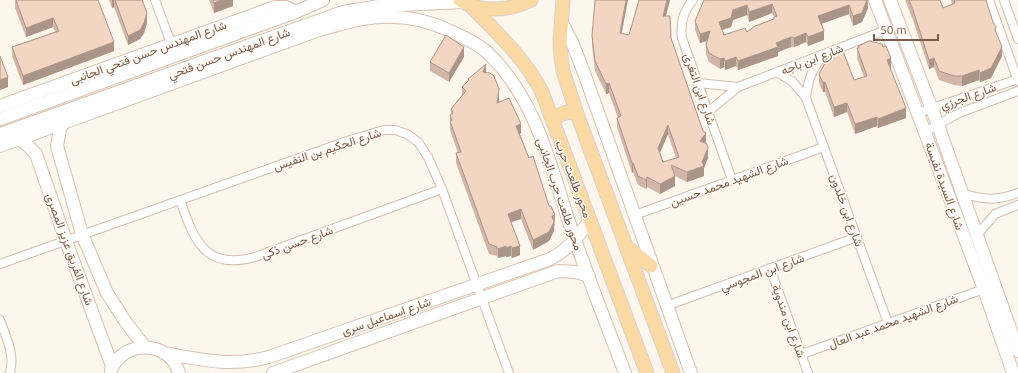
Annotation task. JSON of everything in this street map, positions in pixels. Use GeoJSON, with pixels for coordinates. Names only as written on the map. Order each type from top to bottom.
{"type":"FeatureCollection","features":[{"type":"Feature","properties":{"kind":"main road"},"geometry":{"type":"LineString","coordinates":[[464,2],[487,9],[507,8],[531,0]]}},
{"type":"Feature","properties":{"kind":"main road","name":"محور طلعت حرب"},"geometry":{"type":"LineString","coordinates":[[563,0],[560,43],[563,71],[577,114],[673,373]]}},
{"type":"Feature","properties":{"kind":"main road","name":"محور طلعت حرب"},"geometry":{"type":"LineString","coordinates":[[464,2],[516,53],[533,74],[553,122],[647,373]]}},
{"type":"Feature","properties":{"kind":"main road"},"geometry":{"type":"LineString","coordinates":[[553,122],[561,114],[566,112],[577,114]]}},
{"type":"Feature","properties":{"kind":"main road"},"geometry":{"type":"LineString","coordinates":[[625,245],[651,266]]}},
{"type":"Feature","properties":{"kind":"street"},"geometry":{"type":"LineString","coordinates":[[155,0],[171,43]]}},
{"type":"Feature","properties":{"kind":"street","name":"شارع المهندس حسن فتحي"},"geometry":{"type":"LineString","coordinates":[[0,119],[296,12],[323,0]]}},
{"type":"Feature","properties":{"kind":"street","name":"شارع ابن التغرى"},"geometry":{"type":"LineString","coordinates":[[693,0],[683,14],[681,30],[732,180]]}},
{"type":"Feature","properties":{"kind":"street","name":"شارع السيدة نفيسة"},"geometry":{"type":"LineString","coordinates":[[875,0],[984,288],[1014,373]]}},
{"type":"Feature","properties":{"kind":"street","name":"شارع السيدة نفيسة"},"geometry":{"type":"LineString","coordinates":[[890,0],[938,124],[1018,351]]}},
{"type":"Feature","properties":{"kind":"street"},"geometry":{"type":"LineString","coordinates":[[990,0],[1018,80]]}},
{"type":"Feature","properties":{"kind":"street"},"geometry":{"type":"LineString","coordinates":[[1004,0],[1018,39]]}},
{"type":"Feature","properties":{"kind":"street","name":"شارع المهندس حسن فتحي"},"geometry":{"type":"LineString","coordinates":[[282,39],[343,12],[380,3],[464,2]]}},
{"type":"Feature","properties":{"kind":"street","name":"شارع المهندس حسن فتحي الجانبى"},"geometry":{"type":"LineString","coordinates":[[0,106],[171,43],[275,7],[286,7],[296,12]]}},
{"type":"Feature","properties":{"kind":"street","name":"محور طلعت حرب الجانبى"},"geometry":{"type":"LineString","coordinates":[[282,39],[356,21],[387,17],[408,17],[436,24],[487,52],[515,84],[538,127],[576,241],[625,373]]}},
{"type":"Feature","properties":{"kind":"street"},"geometry":{"type":"LineString","coordinates":[[561,21],[582,66],[635,215],[651,266],[691,373]]}},
{"type":"Feature","properties":{"kind":"street","name":"شارع ابن باجه"},"geometry":{"type":"LineString","coordinates":[[708,112],[738,87],[886,30]]}},
{"type":"Feature","properties":{"kind":"street"},"geometry":{"type":"LineString","coordinates":[[0,146],[163,82],[282,39]]}},
{"type":"Feature","properties":{"kind":"street"},"geometry":{"type":"LineString","coordinates":[[806,98],[813,67],[823,54]]}},
{"type":"Feature","properties":{"kind":"street","name":"شارع ابن خلدون"},"geometry":{"type":"LineString","coordinates":[[777,72],[793,82],[806,98],[888,323]]}},
{"type":"Feature","properties":{"kind":"street","name":"شارع الجرزي"},"geometry":{"type":"LineString","coordinates":[[918,113],[1018,80]]}},
{"type":"Feature","properties":{"kind":"street","name":"شارع المهندس حسن فتحي"},"geometry":{"type":"LineString","coordinates":[[0,134],[163,82]]}},
{"type":"Feature","properties":{"kind":"street","name":"شارع ابن باجه"},"geometry":{"type":"LineString","coordinates":[[698,83],[738,87]]}},
{"type":"Feature","properties":{"kind":"street"},"geometry":{"type":"LineString","coordinates":[[44,90],[49,101]]}},
{"type":"Feature","properties":{"kind":"street","name":"شارع الجرزي"},"geometry":{"type":"LineString","coordinates":[[925,132],[938,124],[970,109],[1018,91]]}},
{"type":"Feature","properties":{"kind":"street","name":"شارع الفريق عزيز المصرى"},"geometry":{"type":"LineString","coordinates":[[64,121],[60,129],[57,146],[82,234],[107,293],[125,321],[145,347]]}},
{"type":"Feature","properties":{"kind":"street","name":"شارع الحكيم بن النفيس"},"geometry":{"type":"LineString","coordinates":[[0,264],[347,141],[384,130],[395,130],[407,134],[418,142],[428,157],[442,189],[481,300],[509,373]]}},
{"type":"Feature","properties":{"kind":"street","name":"شارع الفريق عزيز المصرى"},"geometry":{"type":"LineString","coordinates":[[18,139],[25,142],[36,154],[111,369]]}},
{"type":"Feature","properties":{"kind":"street","name":"شارع الشهيد محمد حسين"},"geometry":{"type":"LineString","coordinates":[[635,215],[824,147]]}},
{"type":"Feature","properties":{"kind":"street","name":"شارع حسن ذكى"},"geometry":{"type":"LineString","coordinates":[[180,200],[192,234],[200,246],[208,253],[220,259],[231,261],[255,257],[442,189]]}},
{"type":"Feature","properties":{"kind":"street"},"geometry":{"type":"LineString","coordinates":[[962,193],[992,200],[1002,199],[1018,193]]}},
{"type":"Feature","properties":{"kind":"street"},"geometry":{"type":"LineString","coordinates":[[978,234],[995,214],[1018,205]]}},
{"type":"Feature","properties":{"kind":"street","name":"شارع اسماعيل سرى"},"geometry":{"type":"LineString","coordinates":[[145,347],[164,353],[209,362],[251,362],[550,259],[576,241],[590,220]]}},
{"type":"Feature","properties":{"kind":"street","name":"شارع ابن المجوسي"},"geometry":{"type":"LineString","coordinates":[[666,306],[857,237]]}},
{"type":"Feature","properties":{"kind":"street","name":"شارع ابن مندوية"},"geometry":{"type":"LineString","coordinates":[[770,268],[808,373]]}},
{"type":"Feature","properties":{"kind":"street","name":"شارع اسماعيل سرى"},"geometry":{"type":"LineString","coordinates":[[273,373],[481,300],[558,271],[576,272],[589,276]]}},
{"type":"Feature","properties":{"kind":"street","name":"شارع الشهيد محمد عبد العال"},"geometry":{"type":"LineString","coordinates":[[802,354],[984,288]]}},
{"type":"Feature","properties":{"kind":"street"},"geometry":{"type":"LineString","coordinates":[[0,320],[11,349],[12,364],[10,373]]}},
{"type":"Feature","properties":{"kind":"street"},"geometry":{"type":"LineString","coordinates":[[111,369],[126,352],[145,347]]}},
{"type":"Feature","properties":{"kind":"street"},"geometry":{"type":"LineString","coordinates":[[164,353],[172,359],[179,373]]}},
{"type":"Feature","properties":{"kind":"street"},"geometry":{"type":"LineString","coordinates":[[1014,373],[1018,372]]}},
{"type":"Feature","properties":{"kind":"building"},"geometry":{"type":"Polygon","coordinates":[[[16,0],[98,0],[114,42],[23,76],[12,47],[59,31],[53,18],[26,28],[16,0]]]}},
{"type":"Feature","properties":{"kind":"building"},"geometry":{"type":"Polygon","coordinates":[[[115,0],[142,0],[147,13],[140,30],[128,36],[115,0]]]}},
{"type":"Feature","properties":{"kind":"building"},"geometry":{"type":"Polygon","coordinates":[[[213,0],[223,0],[214,3],[213,0]]]}},
{"type":"Feature","properties":{"kind":"building"},"geometry":{"type":"Polygon","coordinates":[[[595,0],[626,0],[620,33],[629,35],[639,0],[667,0],[663,16],[670,16],[671,38],[703,131],[706,133],[700,141],[707,144],[708,148],[702,162],[704,166],[687,172],[671,165],[675,176],[660,184],[647,177],[646,180],[638,176],[632,163],[617,118],[621,116],[609,83],[606,84],[595,61],[592,36],[595,0]],[[668,125],[658,148],[663,162],[679,157],[668,125]]]}},
{"type":"Feature","properties":{"kind":"building"},"geometry":{"type":"Polygon","coordinates":[[[704,0],[867,0],[862,13],[853,16],[849,5],[818,16],[824,31],[808,37],[806,33],[794,38],[791,37],[776,43],[778,47],[738,61],[736,57],[725,61],[724,58],[720,59],[709,53],[706,45],[710,31],[700,34],[695,21],[704,0]],[[772,4],[749,12],[747,5],[733,10],[731,18],[719,22],[724,35],[745,28],[747,32],[755,26],[774,19],[774,17],[777,16],[772,4]]]}},
{"type":"Feature","properties":{"kind":"building"},"geometry":{"type":"Polygon","coordinates":[[[909,0],[940,0],[943,8],[955,3],[954,0],[986,0],[1002,47],[991,68],[980,73],[979,70],[962,76],[954,76],[939,71],[934,58],[929,60],[909,0]]]}},
{"type":"Feature","properties":{"kind":"building"},"geometry":{"type":"Polygon","coordinates":[[[446,35],[464,47],[449,73],[430,62],[446,35]]]}},
{"type":"Feature","properties":{"kind":"building"},"geometry":{"type":"Polygon","coordinates":[[[869,41],[882,44],[883,47],[886,46],[891,58],[887,60],[906,108],[878,119],[877,117],[855,124],[847,103],[834,107],[825,82],[823,83],[819,74],[828,57],[843,51],[854,80],[867,76],[857,48],[859,48],[858,46],[869,41]]]}},
{"type":"Feature","properties":{"kind":"building"},"geometry":{"type":"Polygon","coordinates":[[[0,56],[8,77],[0,80],[0,56]]]}},
{"type":"Feature","properties":{"kind":"building"},"geometry":{"type":"Polygon","coordinates":[[[486,64],[483,72],[490,73],[494,76],[499,89],[497,103],[509,98],[521,124],[516,126],[529,158],[533,156],[549,206],[551,206],[555,215],[552,216],[554,222],[549,232],[533,240],[521,209],[508,214],[520,246],[512,248],[511,246],[506,248],[506,246],[498,249],[497,247],[489,244],[456,153],[461,152],[450,121],[452,120],[450,115],[453,113],[451,109],[466,91],[462,87],[469,80],[468,79],[486,64]]]}}]}
